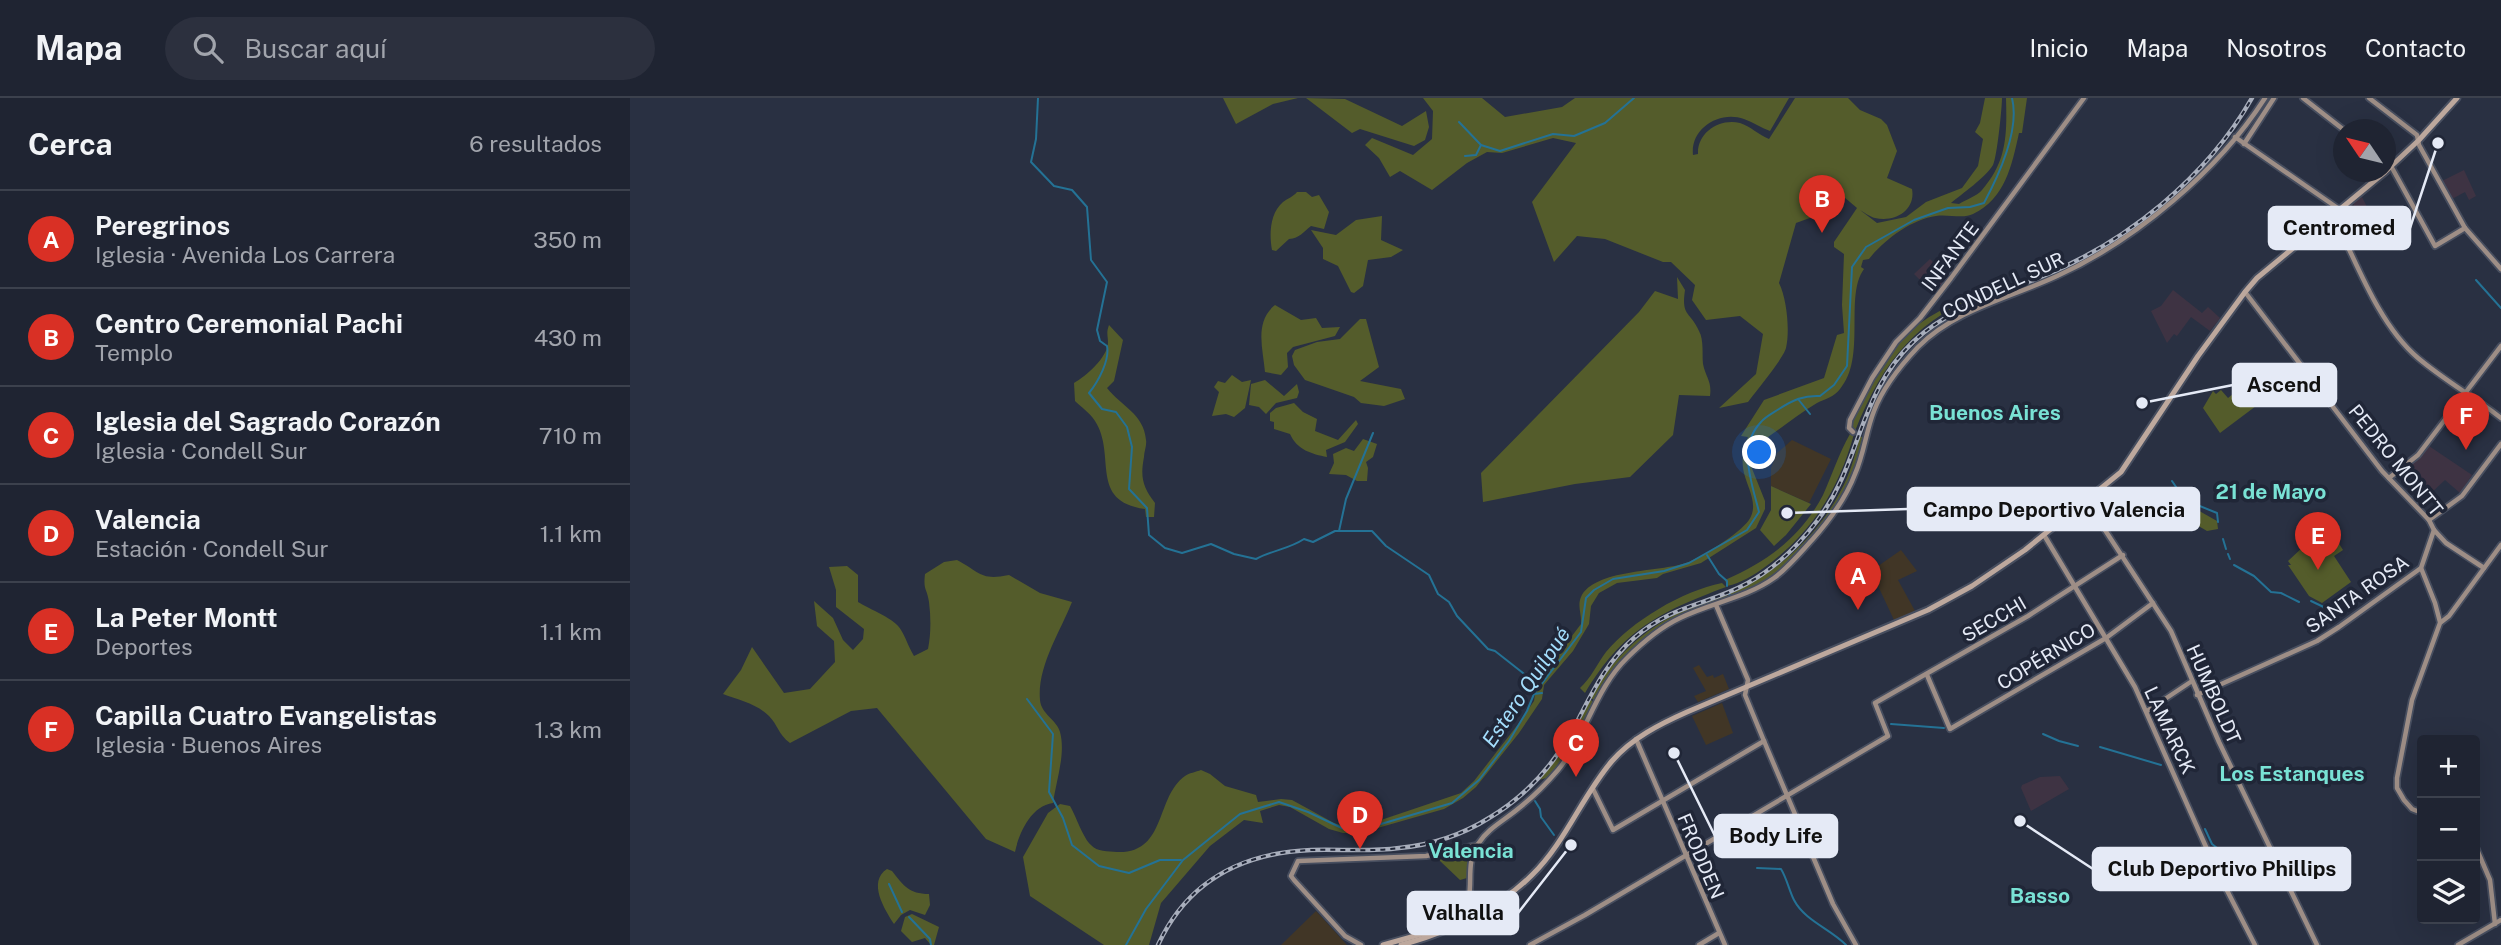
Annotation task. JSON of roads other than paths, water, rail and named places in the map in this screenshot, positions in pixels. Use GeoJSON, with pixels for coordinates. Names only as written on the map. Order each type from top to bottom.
{"type":"FeatureCollection","features":[{"type":"Feature","properties":{"kind":"main road"},"geometry":{"type":"LineString","coordinates":[[2396,161],[2457,98]]}},
{"type":"Feature","properties":{"kind":"main road"},"geometry":{"type":"LineString","coordinates":[[1401,945],[1446,929],[1518,889],[1536,871],[1614,759],[1636,739],[1665,722],[1934,607],[1993,573],[2044,535],[2113,480],[2128,463],[2245,292],[2272,265],[2372,182]]}},
{"type":"Feature","properties":{"kind":"main road"},"geometry":{"type":"LineString","coordinates":[[1383,945],[1429,932],[1491,906]]}},
{"type":"Feature","properties":{"kind":"street","name":"INFANTE"},"geometry":{"type":"LineString","coordinates":[[1853,432],[1849,424],[1862,397],[1896,342],[1907,332],[1983,236],[2084,98]]}},
{"type":"Feature","properties":{"kind":"street","name":"CONDELL SUR"},"geometry":{"type":"LineString","coordinates":[[1472,857],[1489,831],[1530,800],[1560,768],[1576,744],[1605,687],[1628,657],[1673,622],[1747,592],[1776,576],[1812,540],[1856,474],[1882,392],[1930,337],[1970,312],[2056,277],[2117,243],[2172,201],[2235,137],[2265,98]]}},
{"type":"Feature","properties":{"kind":"street"},"geometry":{"type":"LineString","coordinates":[[2244,144],[2274,98]]}},
{"type":"Feature","properties":{"kind":"street"},"geometry":{"type":"LineString","coordinates":[[2303,98],[2333,121]]}},
{"type":"Feature","properties":{"kind":"street"},"geometry":{"type":"LineString","coordinates":[[2369,98],[2417,135],[2420,146],[2465,228],[2501,269]]}},
{"type":"Feature","properties":{"kind":"street"},"geometry":{"type":"LineString","coordinates":[[2235,137],[2339,209]]}},
{"type":"Feature","properties":{"kind":"street"},"geometry":{"type":"LineString","coordinates":[[2396,175],[2434,246],[2465,228]]}},
{"type":"Feature","properties":{"kind":"street"},"geometry":{"type":"LineString","coordinates":[[2333,215],[2367,286],[2393,330],[2417,357],[2501,418]]}},
{"type":"Feature","properties":{"kind":"street","name":"PEDRO MONTT"},"geometry":{"type":"LineString","coordinates":[[2245,292],[2389,478],[2429,520],[2434,530],[2446,543],[2484,568]]}},
{"type":"Feature","properties":{"kind":"street"},"geometry":{"type":"LineString","coordinates":[[2389,478],[2418,455],[2501,346]]}},
{"type":"Feature","properties":{"kind":"street"},"geometry":{"type":"LineString","coordinates":[[1860,435],[1867,436]]}},
{"type":"Feature","properties":{"kind":"street"},"geometry":{"type":"LineString","coordinates":[[2429,520],[2462,496],[2501,444]]}},
{"type":"Feature","properties":{"kind":"street","name":"HUMBOLDT"},"geometry":{"type":"LineString","coordinates":[[2086,501],[2171,631],[2197,695],[2317,945]]}},
{"type":"Feature","properties":{"kind":"street","name":"SANTA ROSA"},"geometry":{"type":"LineString","coordinates":[[2197,695],[2323,638],[2421,568],[2434,530]]}},
{"type":"Feature","properties":{"kind":"street","name":"LAMARCK"},"geometry":{"type":"LineString","coordinates":[[2044,535],[2147,711],[2214,865],[2255,945]]}},
{"type":"Feature","properties":{"kind":"street"},"geometry":{"type":"LineString","coordinates":[[2417,810],[2408,805],[2397,783],[2412,700],[2440,623],[2449,616],[2501,545]]}},
{"type":"Feature","properties":{"kind":"street","name":"SECCHI"},"geometry":{"type":"LineString","coordinates":[[1787,796],[1888,736],[1875,703],[2076,587],[2123,555]]}},
{"type":"Feature","properties":{"kind":"street"},"geometry":{"type":"LineString","coordinates":[[2421,568],[2440,623]]}},
{"type":"Feature","properties":{"kind":"street","name":"COPÉRNICO"},"geometry":{"type":"LineString","coordinates":[[1927,675],[1950,729],[2106,638],[2153,603]]}},
{"type":"Feature","properties":{"kind":"street"},"geometry":{"type":"LineString","coordinates":[[1716,604],[1748,680],[1745,695],[1833,904],[1856,945]]}},
{"type":"Feature","properties":{"kind":"street"},"geometry":{"type":"LineString","coordinates":[[2147,711],[2192,681]]}},
{"type":"Feature","properties":{"kind":"street","name":"FRODDEN"},"geometry":{"type":"LineString","coordinates":[[1636,739],[1726,945]]}},
{"type":"Feature","properties":{"kind":"street"},"geometry":{"type":"LineString","coordinates":[[1593,789],[1613,830],[1764,741]]}},
{"type":"Feature","properties":{"kind":"street"},"geometry":{"type":"LineString","coordinates":[[1530,945],[1787,796]]}},
{"type":"Feature","properties":{"kind":"street"},"geometry":{"type":"LineString","coordinates":[[1361,945],[1345,936],[1291,876],[1300,859],[1426,856],[1478,845]]}},
{"type":"Feature","properties":{"kind":"street"},"geometry":{"type":"LineString","coordinates":[[1460,918],[1471,897],[1472,857],[1468,847]]}},
{"type":"Feature","properties":{"kind":"street"},"geometry":{"type":"LineString","coordinates":[[2480,855],[2487,869],[2494,909],[2499,920]]}},
{"type":"Feature","properties":{"kind":"street"},"geometry":{"type":"LineString","coordinates":[[2494,909],[2499,920]]}},
{"type":"Feature","properties":{"kind":"street"},"geometry":{"type":"LineString","coordinates":[[2458,945],[2499,920]]}},
{"type":"Feature","properties":{"kind":"street"},"geometry":{"type":"LineString","coordinates":[[1699,945],[1719,933]]}},
{"type":"Feature","properties":{"kind":"waterway"},"geometry":{"type":"LineString","coordinates":[[1038,98],[1036,139],[1031,162],[1054,186],[1072,190],[1087,207],[1091,260],[1107,282],[1097,330],[1100,341],[1107,346],[1107,358],[1089,393],[1102,409],[1116,412],[1127,427],[1132,447],[1129,489],[1147,508],[1149,535],[1165,548],[1182,553],[1211,544],[1234,554],[1256,559],[1304,539],[1313,542],[1335,531],[1372,531],[1386,546],[1429,575],[1438,594],[1449,602],[1457,616],[1488,649],[1495,651],[1523,673],[1535,687],[1534,694],[1542,693]]}},
{"type":"Feature","properties":{"kind":"waterway"},"geometry":{"type":"LineString","coordinates":[[1459,122],[1481,145],[1500,151],[1553,134],[1574,136],[1605,123],[1634,98]]}},
{"type":"Feature","properties":{"kind":"waterway","name":"Estero Quilpué"},"geometry":{"type":"LineString","coordinates":[[1126,945],[1146,909],[1183,860],[1240,814],[1279,802],[1346,830],[1364,829],[1452,803],[1479,780],[1509,741],[1534,694],[1581,632],[1586,598],[1594,590],[1613,579],[1664,571],[1689,563],[1747,530],[1759,512],[1748,465],[1754,432],[1765,418],[1789,403],[1804,397],[1820,396],[1834,385],[1847,366],[1852,267],[1866,247],[1914,220],[1948,208],[1984,203],[2002,166],[2011,138],[2014,111],[2012,98]]}},
{"type":"Feature","properties":{"kind":"waterway"},"geometry":{"type":"LineString","coordinates":[[1465,156],[1476,155],[1481,145]]}},
{"type":"Feature","properties":{"kind":"waterway"},"geometry":{"type":"LineString","coordinates":[[2476,280],[2501,308]]}},
{"type":"Feature","properties":{"kind":"waterway"},"geometry":{"type":"LineString","coordinates":[[1798,399],[1810,414]]}},
{"type":"Feature","properties":{"kind":"waterway"},"geometry":{"type":"LineString","coordinates":[[1339,531],[1346,499],[1373,433]]}},
{"type":"Feature","properties":{"kind":"waterway"},"geometry":{"type":"LineString","coordinates":[[2172,481],[2185,500],[2217,513],[2218,522]]}},
{"type":"Feature","properties":{"kind":"waterway"},"geometry":{"type":"LineString","coordinates":[[2223,539],[2226,549]]}},
{"type":"Feature","properties":{"kind":"waterway"},"geometry":{"type":"LineString","coordinates":[[2228,554],[2230,559]]}},
{"type":"Feature","properties":{"kind":"waterway"},"geometry":{"type":"LineString","coordinates":[[1707,555],[1727,581],[1727,586]]}},
{"type":"Feature","properties":{"kind":"waterway"},"geometry":{"type":"LineString","coordinates":[[2234,565],[2254,576],[2271,592],[2281,593],[2299,602]]}},
{"type":"Feature","properties":{"kind":"waterway"},"geometry":{"type":"LineString","coordinates":[[2311,601],[2330,610]]}},
{"type":"Feature","properties":{"kind":"waterway"},"geometry":{"type":"LineString","coordinates":[[1027,699],[1053,734],[1049,792],[1063,818],[1072,845],[1099,866],[1129,873],[1160,860],[1181,860]]}},
{"type":"Feature","properties":{"kind":"waterway"},"geometry":{"type":"LineString","coordinates":[[1891,724],[1944,728]]}},
{"type":"Feature","properties":{"kind":"waterway"},"geometry":{"type":"LineString","coordinates":[[2043,734],[2078,746]]}},
{"type":"Feature","properties":{"kind":"waterway"},"geometry":{"type":"LineString","coordinates":[[2100,747],[2161,765]]}},
{"type":"Feature","properties":{"kind":"waterway"},"geometry":{"type":"LineString","coordinates":[[1535,801],[1541,817],[1554,835]]}},
{"type":"Feature","properties":{"kind":"waterway"},"geometry":{"type":"LineString","coordinates":[[2205,829],[2212,844],[2264,889]]}},
{"type":"Feature","properties":{"kind":"waterway"},"geometry":{"type":"LineString","coordinates":[[1757,868],[1781,869],[1799,907],[1846,945]]}},
{"type":"Feature","properties":{"kind":"waterway"},"geometry":{"type":"LineString","coordinates":[[889,884],[902,912]]}},
{"type":"Feature","properties":{"kind":"waterway"},"geometry":{"type":"LineString","coordinates":[[909,917],[930,939],[931,945]]}},
{"type":"Feature","properties":{"kind":"tunnel"},"geometry":{"type":"LineString","coordinates":[[1853,432],[1860,435]]}},
{"type":"Feature","properties":{"kind":"railway"},"geometry":{"type":"LineString","coordinates":[[1158,945],[1170,922],[1201,887],[1240,864],[1286,852],[1377,850],[1423,844],[1468,829],[1513,801],[1535,782],[1554,760],[1605,671],[1634,638],[1676,612],[1732,591],[1756,578],[1776,564],[1802,539],[1832,499],[1881,384],[1895,362],[1913,342],[1927,330],[1959,311],[2074,262],[2134,226],[2162,204],[2212,154],[2234,127],[2252,98]]}},
{"type":"Feature","properties":{"kind":"place","name":"Centromed"},"geometry":{"type":"Point","coordinates":[2438,143]}},
{"type":"Feature","properties":{"kind":"place","name":"Centro Ceremonial Pachi"},"geometry":{"type":"Point","coordinates":[1822,233]}},
{"type":"Feature","properties":{"kind":"place","name":"Ascend"},"geometry":{"type":"Point","coordinates":[2142,403]}},
{"type":"Feature","properties":{"kind":"place","name":"Capilla Cuatro Evangelistas"},"geometry":{"type":"Point","coordinates":[2466,450]}},
{"type":"Feature","properties":{"kind":"place","name":"Campo Deportivo Valencia"},"geometry":{"type":"Point","coordinates":[1787,513]}},
{"type":"Feature","properties":{"kind":"place","name":"La Peter Montt"},"geometry":{"type":"Point","coordinates":[2318,570]}},
{"type":"Feature","properties":{"kind":"place","name":"Peregrinos"},"geometry":{"type":"Point","coordinates":[1858,610]}},
{"type":"Feature","properties":{"kind":"place","name":"Body Life"},"geometry":{"type":"Point","coordinates":[1674,753]}},
{"type":"Feature","properties":{"kind":"place","name":"Iglesia del Sagrado Corazón"},"geometry":{"type":"Point","coordinates":[1576,777]}},
{"type":"Feature","properties":{"kind":"place","name":"Club Deportivo Phillips"},"geometry":{"type":"Point","coordinates":[2020,821]}},
{"type":"Feature","properties":{"kind":"place","name":"Valhalla"},"geometry":{"type":"Point","coordinates":[1571,845]}},
{"type":"Feature","properties":{"kind":"place","name":"Valencia"},"geometry":{"type":"Point","coordinates":[1360,849]}},
{"type":"Feature","properties":{"kind":"district","name":"Buenos Aires"},"geometry":{"type":"Point","coordinates":[1995,412]}},
{"type":"Feature","properties":{"kind":"district","name":"21 de Mayo"},"geometry":{"type":"Point","coordinates":[2271,491]}},
{"type":"Feature","properties":{"kind":"district","name":"Los Estanques"},"geometry":{"type":"Point","coordinates":[2292,773]}},
{"type":"Feature","properties":{"kind":"district","name":"Valencia"},"geometry":{"type":"Point","coordinates":[1471,850]}},
{"type":"Feature","properties":{"kind":"district","name":"Basso"},"geometry":{"type":"Point","coordinates":[2040,895]}}]}
